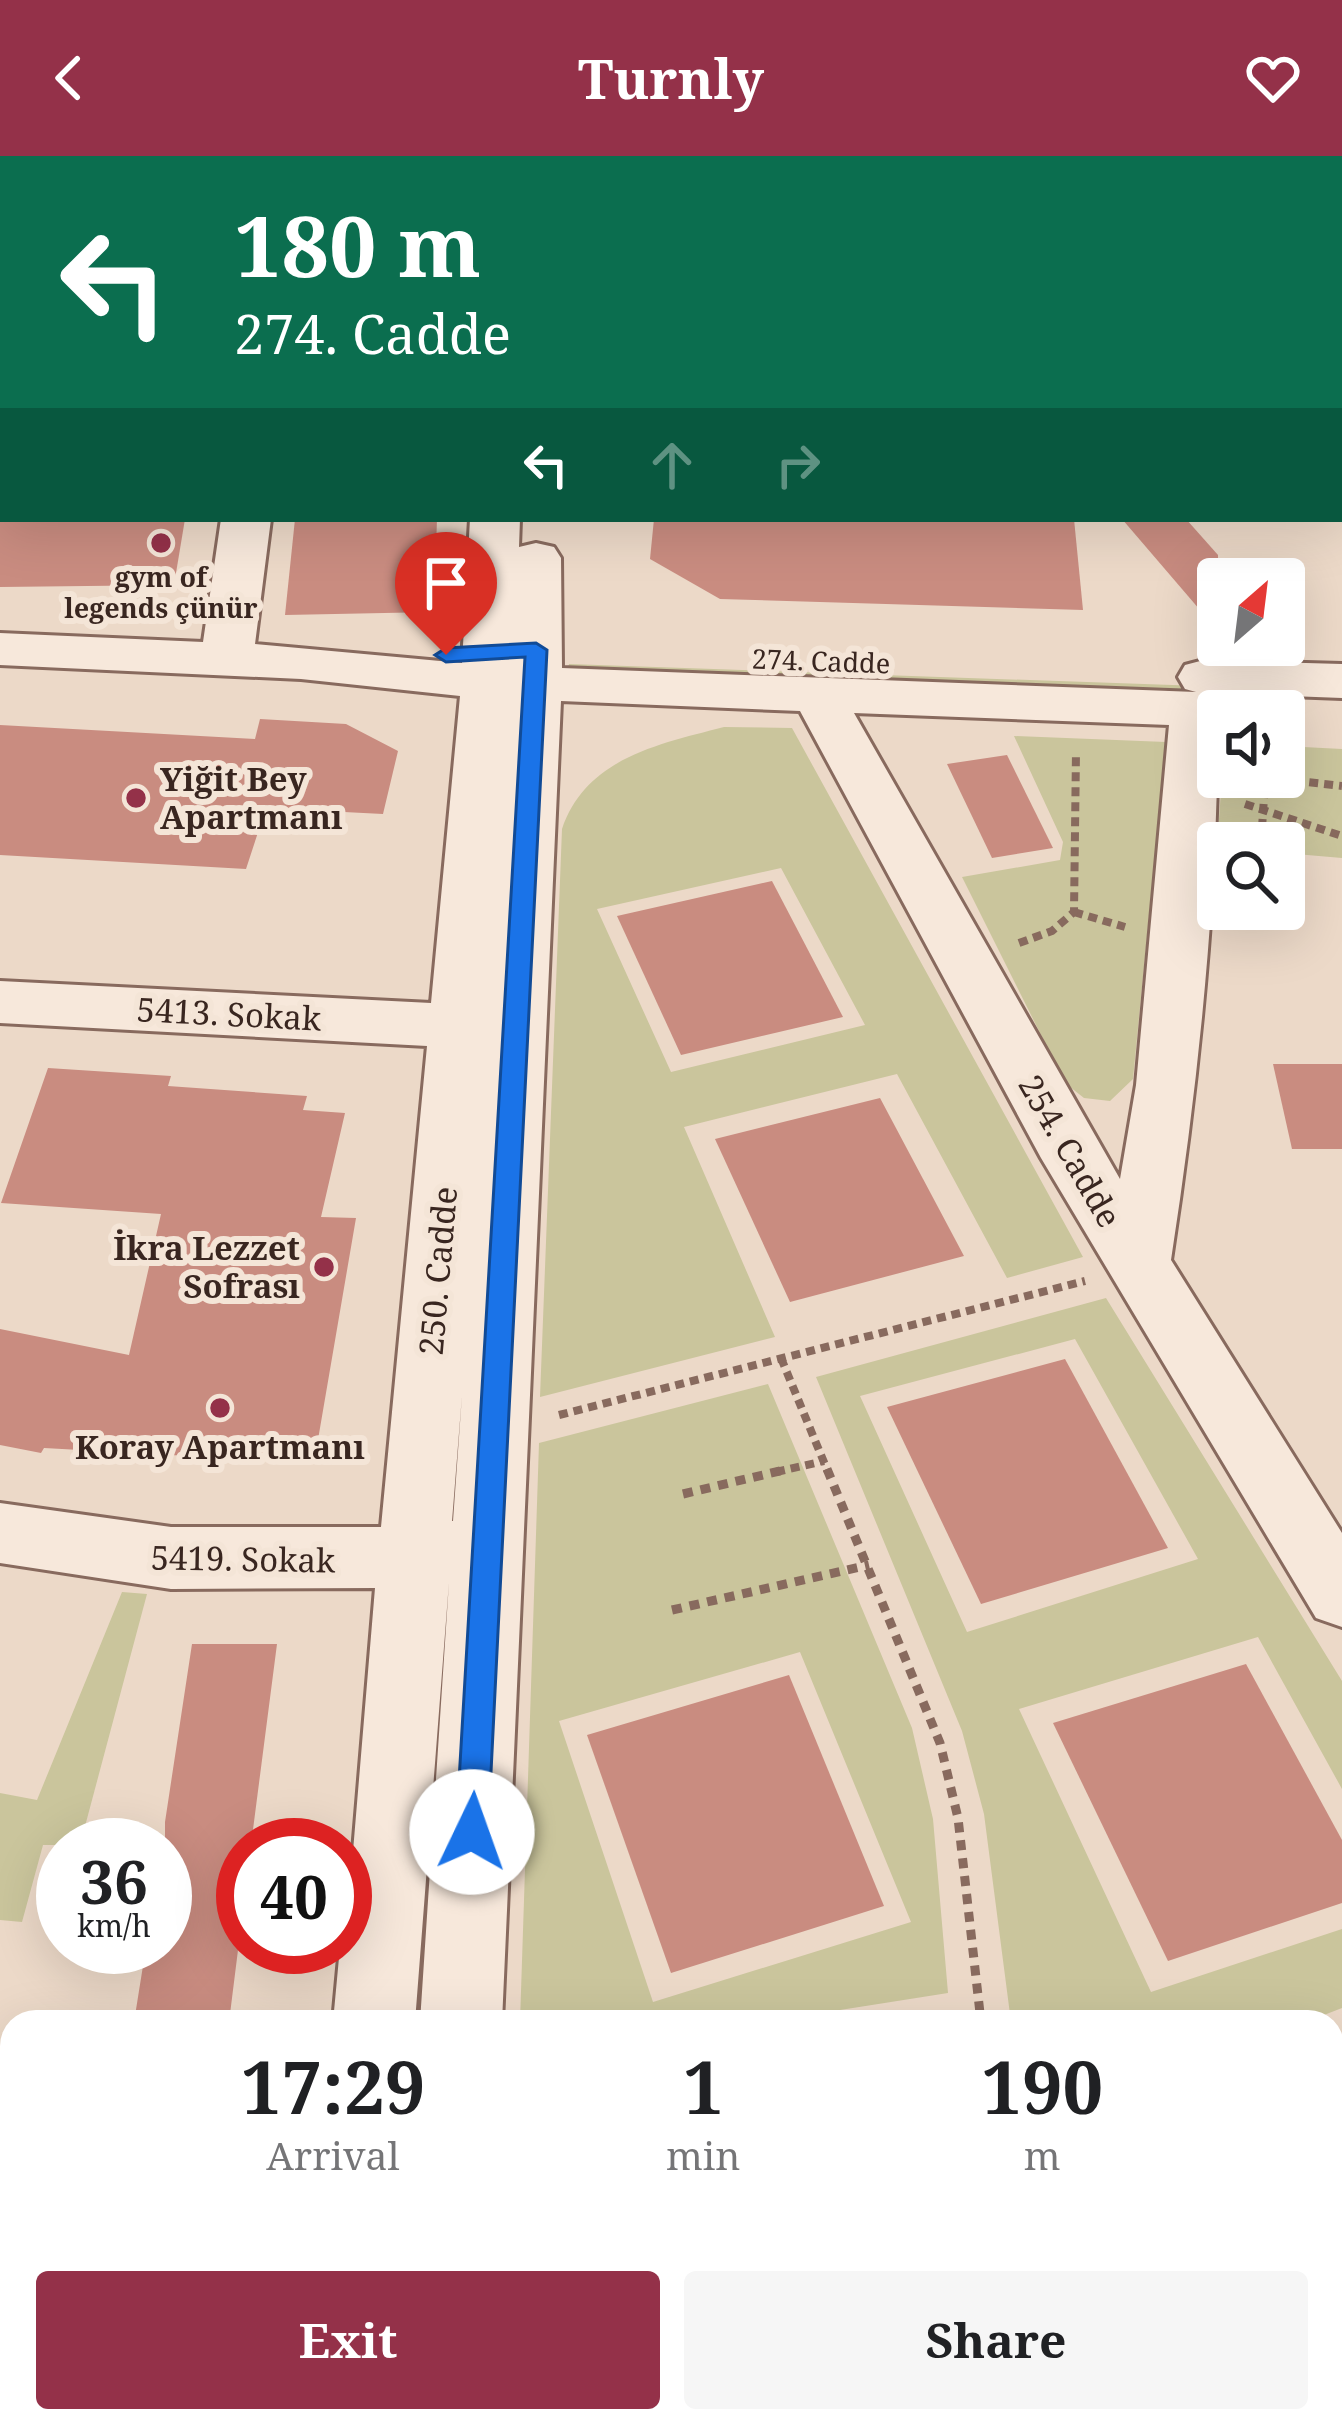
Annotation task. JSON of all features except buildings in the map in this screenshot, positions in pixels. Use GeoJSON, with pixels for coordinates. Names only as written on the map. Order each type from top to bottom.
{"type":"FeatureCollection","features":[{"type":"Feature","properties":{"kind":"street"},"geometry":{"type":"LineString","coordinates":[[227,660],[246,522]]}},
{"type":"Feature","properties":{"kind":"street","name":"250. Cadde"},"geometry":{"type":"LineString","coordinates":[[462,2010],[528,783],[495,522]]}},
{"type":"Feature","properties":{"kind":"street","name":"250. Cadde"},"geometry":{"type":"LineString","coordinates":[[375,2010],[458,1026],[536,522]]}},
{"type":"Feature","properties":{"kind":"street","name":"274. Cadde"},"geometry":{"type":"LineString","coordinates":[[0,649],[302,663],[1342,681]]}},
{"type":"Feature","properties":{"kind":"street","name":"274. Cadde"},"geometry":{"type":"LineString","coordinates":[[512,666],[727,691],[1197,709]]}},
{"type":"Feature","properties":{"kind":"street"},"geometry":{"type":"LineString","coordinates":[[528,783],[554,754],[591,731],[646,711],[727,691]]}},
{"type":"Feature","properties":{"kind":"street","name":"254. Cadde"},"geometry":{"type":"LineString","coordinates":[[818,695],[1137,1266],[1342,1595]]}},
{"type":"Feature","properties":{"kind":"street"},"geometry":{"type":"LineString","coordinates":[[1137,1266],[1167,1085],[1197,709]]}},
{"type":"Feature","properties":{"kind":"street"},"geometry":{"type":"LineString","coordinates":[[1305,713],[1342,714]]}},
{"type":"Feature","properties":{"kind":"street","name":"5413. Sokak"},"geometry":{"type":"LineString","coordinates":[[0,1002],[458,1026]]}},
{"type":"Feature","properties":{"kind":"street","name":"5419. Sokak"},"geometry":{"type":"LineString","coordinates":[[0,1533],[77,1550],[195,1563],[414,1555],[487,1547]]}},
{"type":"Feature","properties":{"kind":"path"},"geometry":{"type":"LineString","coordinates":[[961,958],[1035,939],[1074,912],[1076,738]]}},
{"type":"Feature","properties":{"kind":"path"},"geometry":{"type":"LineString","coordinates":[[1261,822],[1262,790],[1272,780],[1342,786]]}},
{"type":"Feature","properties":{"kind":"path"},"geometry":{"type":"LineString","coordinates":[[1241,803],[1342,836]]}},
{"type":"Feature","properties":{"kind":"path"},"geometry":{"type":"LineString","coordinates":[[540,1420],[1137,1266]]}},
{"type":"Feature","properties":{"kind":"path"},"geometry":{"type":"LineString","coordinates":[[781,1358],[940,1743],[958,1818],[980,2010]]}},
{"type":"Feature","properties":{"kind":"path"},"geometry":{"type":"LineString","coordinates":[[683,1494],[824,1461]]}},
{"type":"Feature","properties":{"kind":"path"},"geometry":{"type":"LineString","coordinates":[[672,1610],[869,1565]]}},
{"type":"Feature","properties":{"kind":"shaded area"},"geometry":{"type":"Polygon","coordinates":[[[569,664],[1342,691],[1342,700],[1305,699],[1305,690],[1197,690],[1197,695],[567,675],[569,664]]]}},
{"type":"Feature","properties":{"kind":"shaded area"},"geometry":{"type":"Polygon","coordinates":[[[724,727],[792,728],[1083,1257],[1007,1278],[897,1074],[684,1127],[775,1337],[540,1397],[562,829],[573,805],[607,770],[651,748],[724,727]],[[781,868],[597,909],[671,1072],[865,1025],[781,868]]]}},
{"type":"Feature","properties":{"kind":"shaded area"},"geometry":{"type":"Polygon","coordinates":[[[1014,736],[1166,742],[1133,1079],[1110,1101],[1084,1098],[1065,1083],[962,877],[1060,860],[1063,842],[1014,736]]]}},
{"type":"Feature","properties":{"kind":"shaded area"},"geometry":{"type":"Polygon","coordinates":[[[1305,747],[1342,749],[1342,858],[1305,855],[1305,822],[1219,822],[1220,798],[1305,798],[1305,747]]]}},
{"type":"Feature","properties":{"kind":"shaded area"},"geometry":{"type":"Polygon","coordinates":[[[1106,1298],[1342,1681],[1342,1789],[1258,1637],[1019,1709],[1151,1992],[1342,1929],[1342,2008],[1009,2010],[984,1814],[962,1731],[816,1377],[1106,1298]],[[1075,1339],[860,1396],[967,1632],[1198,1559],[1075,1339]]]}},
{"type":"Feature","properties":{"kind":"shaded area"},"geometry":{"type":"Polygon","coordinates":[[[768,1384],[912,1728],[933,1819],[948,1993],[840,2010],[520,2010],[539,1443],[768,1384]],[[800,1652],[559,1721],[653,2002],[911,1922],[800,1652]]]}},
{"type":"Feature","properties":{"kind":"shaded area"},"geometry":{"type":"Polygon","coordinates":[[[122,1592],[147,1594],[87,1818],[36,1818],[36,1871],[22,1922],[0,1920],[0,1793],[37,1800],[122,1592]]]}},
{"type":"Feature","properties":{"kind":"place","name":"gym of legends çünür"},"geometry":{"type":"Point","coordinates":[161,543]}},
{"type":"Feature","properties":{"kind":"place","name":"Yiğit Bey Apartmanı"},"geometry":{"type":"Point","coordinates":[136,798]}},
{"type":"Feature","properties":{"kind":"place","name":"İkra Lezzet Sofrası"},"geometry":{"type":"Point","coordinates":[324,1267]}},
{"type":"Feature","properties":{"kind":"place","name":"Koray Apartmanı"},"geometry":{"type":"Point","coordinates":[220,1408]}},
{"type":"Feature","properties":{"kind":"route"},"geometry":{"type":"LineString","coordinates":[[446,655],[536,650],[472,1832]]}}]}
